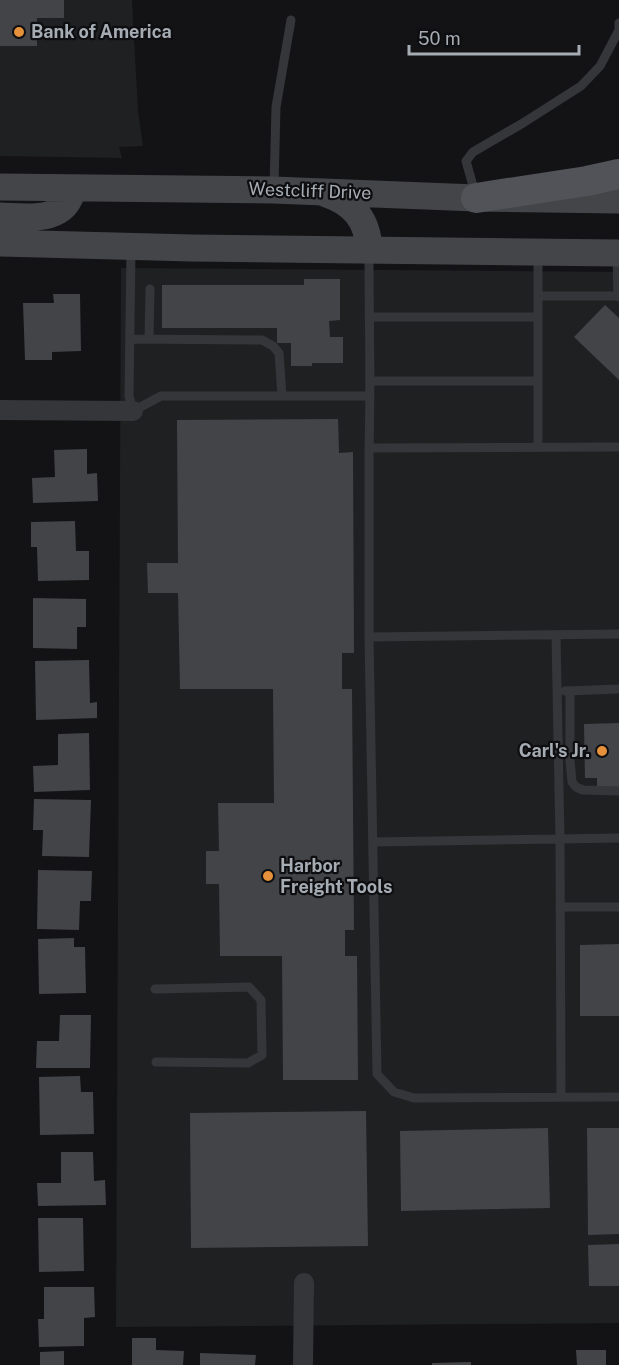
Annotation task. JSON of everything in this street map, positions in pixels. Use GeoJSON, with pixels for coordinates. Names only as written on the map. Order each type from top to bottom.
{"type":"FeatureCollection","features":[{"type":"Feature","properties":{"kind":"main road"},"geometry":{"type":"LineString","coordinates":[[476,198],[619,174]]}},
{"type":"Feature","properties":{"kind":"main road","name":"Westcliff Drive"},"geometry":{"type":"LineString","coordinates":[[0,188],[273,190],[476,198],[619,200]]}},
{"type":"Feature","properties":{"kind":"main road"},"geometry":{"type":"LineString","coordinates":[[0,216],[34,217],[59,212],[69,202],[74,188]]}},
{"type":"Feature","properties":{"kind":"main road"},"geometry":{"type":"LineString","coordinates":[[318,191],[339,199],[360,216],[367,231],[369,250]]}},
{"type":"Feature","properties":{"kind":"main road"},"geometry":{"type":"LineString","coordinates":[[0,243],[131,247],[618,253]]}},
{"type":"Feature","properties":{"kind":"street"},"geometry":{"type":"LineString","coordinates":[[0,410],[133,411]]}},
{"type":"Feature","properties":{"kind":"street"},"geometry":{"type":"LineString","coordinates":[[303,1365],[304,1283]]}},
{"type":"Feature","properties":{"kind":"lane"},"geometry":{"type":"LineString","coordinates":[[273,190],[276,107],[291,20]]}},
{"type":"Feature","properties":{"kind":"lane"},"geometry":{"type":"LineString","coordinates":[[476,198],[466,161],[472,152],[581,86],[600,66],[619,30],[619,23]]}},
{"type":"Feature","properties":{"kind":"lane"},"geometry":{"type":"LineString","coordinates":[[131,247],[129,396],[133,411],[161,396],[370,396]]}},
{"type":"Feature","properties":{"kind":"lane"},"geometry":{"type":"LineString","coordinates":[[369,250],[369,636],[377,1074],[394,1092],[414,1098],[619,1097]]}},
{"type":"Feature","properties":{"kind":"lane"},"geometry":{"type":"LineString","coordinates":[[538,252],[538,447]]}},
{"type":"Feature","properties":{"kind":"lane"},"geometry":{"type":"LineString","coordinates":[[538,296],[618,297],[618,253]]}},
{"type":"Feature","properties":{"kind":"lane"},"geometry":{"type":"LineString","coordinates":[[149,339],[150,289]]}},
{"type":"Feature","properties":{"kind":"lane"},"geometry":{"type":"LineString","coordinates":[[369,317],[538,317]]}},
{"type":"Feature","properties":{"kind":"lane"},"geometry":{"type":"LineString","coordinates":[[130,339],[262,340],[273,346],[279,353],[282,396]]}},
{"type":"Feature","properties":{"kind":"lane"},"geometry":{"type":"LineString","coordinates":[[370,381],[538,381]]}},
{"type":"Feature","properties":{"kind":"lane"},"geometry":{"type":"LineString","coordinates":[[369,448],[619,447]]}},
{"type":"Feature","properties":{"kind":"lane"},"geometry":{"type":"LineString","coordinates":[[369,636],[619,634]]}},
{"type":"Feature","properties":{"kind":"lane"},"geometry":{"type":"LineString","coordinates":[[556,635],[561,1097]]}},
{"type":"Feature","properties":{"kind":"lane"},"geometry":{"type":"LineString","coordinates":[[557,691],[619,689]]}},
{"type":"Feature","properties":{"kind":"lane"},"geometry":{"type":"LineString","coordinates":[[570,691],[572,782],[583,790],[619,791]]}},
{"type":"Feature","properties":{"kind":"lane"},"geometry":{"type":"LineString","coordinates":[[558,760],[570,760]]}},
{"type":"Feature","properties":{"kind":"lane"},"geometry":{"type":"LineString","coordinates":[[373,842],[619,838]]}},
{"type":"Feature","properties":{"kind":"lane"},"geometry":{"type":"LineString","coordinates":[[560,907],[619,907]]}},
{"type":"Feature","properties":{"kind":"lane"},"geometry":{"type":"LineString","coordinates":[[155,989],[249,987],[261,1000],[262,1044],[262,1055],[248,1064],[156,1062]]}},
{"type":"Feature","properties":{"kind":"shaded area"},"geometry":{"type":"Polygon","coordinates":[[[0,0],[132,0],[138,111],[143,146],[119,147],[122,158],[0,156],[0,0]]]}},
{"type":"Feature","properties":{"kind":"shaded area"},"geometry":{"type":"Polygon","coordinates":[[[121,268],[619,272],[619,1323],[116,1327],[121,268]]]}},
{"type":"Feature","properties":{"kind":"building","name":"Bank of America"},"geometry":{"type":"Polygon","coordinates":[[[0,0],[64,0],[64,18],[37,18],[37,46],[0,46],[0,0]]]}},
{"type":"Feature","properties":{"kind":"building"},"geometry":{"type":"Polygon","coordinates":[[[304,279],[340,279],[340,320],[329,321],[330,337],[343,337],[343,363],[291,366],[291,343],[277,343],[277,328],[162,328],[162,285],[304,285],[304,279]]]}},
{"type":"Feature","properties":{"kind":"building"},"geometry":{"type":"Polygon","coordinates":[[[53,294],[80,294],[81,351],[52,352],[52,360],[25,360],[23,303],[54,303],[53,294]]]}},
{"type":"Feature","properties":{"kind":"building"},"geometry":{"type":"Polygon","coordinates":[[[605,305],[619,318],[619,380],[574,337],[605,305]]]}},
{"type":"Feature","properties":{"kind":"building"},"geometry":{"type":"Polygon","coordinates":[[[338,419],[339,453],[353,452],[354,653],[342,653],[342,689],[352,689],[354,930],[345,930],[345,956],[357,956],[358,1080],[283,1080],[282,956],[220,956],[219,884],[206,884],[206,851],[219,851],[218,803],[274,803],[273,689],[180,689],[178,593],[148,593],[147,563],[178,563],[177,420],[338,419]]]}},
{"type":"Feature","properties":{"kind":"building"},"geometry":{"type":"Polygon","coordinates":[[[87,449],[87,474],[97,473],[98,501],[33,503],[32,478],[55,477],[54,450],[87,449]]]}},
{"type":"Feature","properties":{"kind":"building"},"geometry":{"type":"Polygon","coordinates":[[[75,521],[76,551],[89,551],[89,580],[38,581],[37,547],[31,547],[31,522],[75,521]]]}},
{"type":"Feature","properties":{"kind":"building"},"geometry":{"type":"Polygon","coordinates":[[[33,598],[86,599],[86,627],[77,627],[77,649],[33,648],[33,598]]]}},
{"type":"Feature","properties":{"kind":"building"},"geometry":{"type":"Polygon","coordinates":[[[89,660],[90,703],[97,702],[97,718],[36,720],[35,661],[89,660]]]}},
{"type":"Feature","properties":{"kind":"building","name":"Carl's Jr."},"geometry":{"type":"Polygon","coordinates":[[[619,723],[619,788],[597,789],[597,778],[585,778],[584,724],[619,723]]]}},
{"type":"Feature","properties":{"kind":"building"},"geometry":{"type":"Polygon","coordinates":[[[89,733],[90,790],[34,792],[33,766],[58,765],[58,734],[89,733]]]}},
{"type":"Feature","properties":{"kind":"building"},"geometry":{"type":"Polygon","coordinates":[[[34,799],[91,800],[89,857],[42,856],[43,830],[33,830],[34,799]]]}},
{"type":"Feature","properties":{"kind":"building"},"geometry":{"type":"Polygon","coordinates":[[[38,870],[92,871],[91,901],[80,901],[79,930],[37,929],[38,870]]]}},
{"type":"Feature","properties":{"kind":"building"},"geometry":{"type":"Polygon","coordinates":[[[74,938],[74,947],[85,947],[86,993],[39,994],[38,939],[74,938]]]}},
{"type":"Feature","properties":{"kind":"building"},"geometry":{"type":"Polygon","coordinates":[[[619,944],[619,1016],[580,1016],[580,945],[619,944]]]}},
{"type":"Feature","properties":{"kind":"building"},"geometry":{"type":"Polygon","coordinates":[[[60,1015],[91,1015],[90,1068],[36,1068],[37,1041],[59,1041],[60,1015]]]}},
{"type":"Feature","properties":{"kind":"building"},"geometry":{"type":"Polygon","coordinates":[[[80,1076],[81,1092],[93,1092],[94,1134],[40,1135],[39,1077],[80,1076]]]}},
{"type":"Feature","properties":{"kind":"building"},"geometry":{"type":"Polygon","coordinates":[[[366,1111],[368,1246],[191,1248],[190,1113],[366,1111]]]}},
{"type":"Feature","properties":{"kind":"building"},"geometry":{"type":"Polygon","coordinates":[[[548,1128],[550,1208],[401,1211],[400,1131],[548,1128]]]}},
{"type":"Feature","properties":{"kind":"building"},"geometry":{"type":"Polygon","coordinates":[[[587,1128],[619,1128],[619,1234],[588,1235],[587,1128]]]}},
{"type":"Feature","properties":{"kind":"building"},"geometry":{"type":"Polygon","coordinates":[[[61,1152],[93,1152],[94,1181],[105,1180],[106,1205],[38,1206],[37,1183],[61,1183],[61,1152]]]}},
{"type":"Feature","properties":{"kind":"building"},"geometry":{"type":"Polygon","coordinates":[[[38,1218],[83,1218],[84,1271],[39,1272],[38,1218]]]}},
{"type":"Feature","properties":{"kind":"building"},"geometry":{"type":"Polygon","coordinates":[[[619,1244],[619,1286],[589,1286],[588,1245],[619,1244]]]}},
{"type":"Feature","properties":{"kind":"building"},"geometry":{"type":"Polygon","coordinates":[[[44,1287],[94,1287],[95,1317],[84,1318],[84,1346],[39,1347],[38,1319],[44,1319],[44,1287]]]}},
{"type":"Feature","properties":{"kind":"building"},"geometry":{"type":"Polygon","coordinates":[[[132,1338],[156,1338],[156,1350],[184,1351],[183,1365],[132,1365],[132,1338]]]}},
{"type":"Feature","properties":{"kind":"building"},"geometry":{"type":"Polygon","coordinates":[[[576,1350],[606,1350],[606,1365],[577,1365],[576,1350]]]}},
{"type":"Feature","properties":{"kind":"building"},"geometry":{"type":"Polygon","coordinates":[[[64,1351],[64,1365],[40,1365],[40,1352],[64,1351]]]}},
{"type":"Feature","properties":{"kind":"building"},"geometry":{"type":"Polygon","coordinates":[[[200,1353],[256,1355],[255,1365],[200,1365],[200,1353]]]}},
{"type":"Feature","properties":{"kind":"building"},"geometry":{"type":"Polygon","coordinates":[[[471,1362],[471,1365],[432,1365],[432,1363],[471,1362]]]}},
{"type":"Feature","properties":{"kind":"place","name":"Bank of America"},"geometry":{"type":"Point","coordinates":[19,32]}},
{"type":"Feature","properties":{"kind":"place","name":"Carl's Jr."},"geometry":{"type":"Point","coordinates":[602,751]}},
{"type":"Feature","properties":{"kind":"place","name":"Harbor Freight Tools"},"geometry":{"type":"Point","coordinates":[268,876]}}]}
